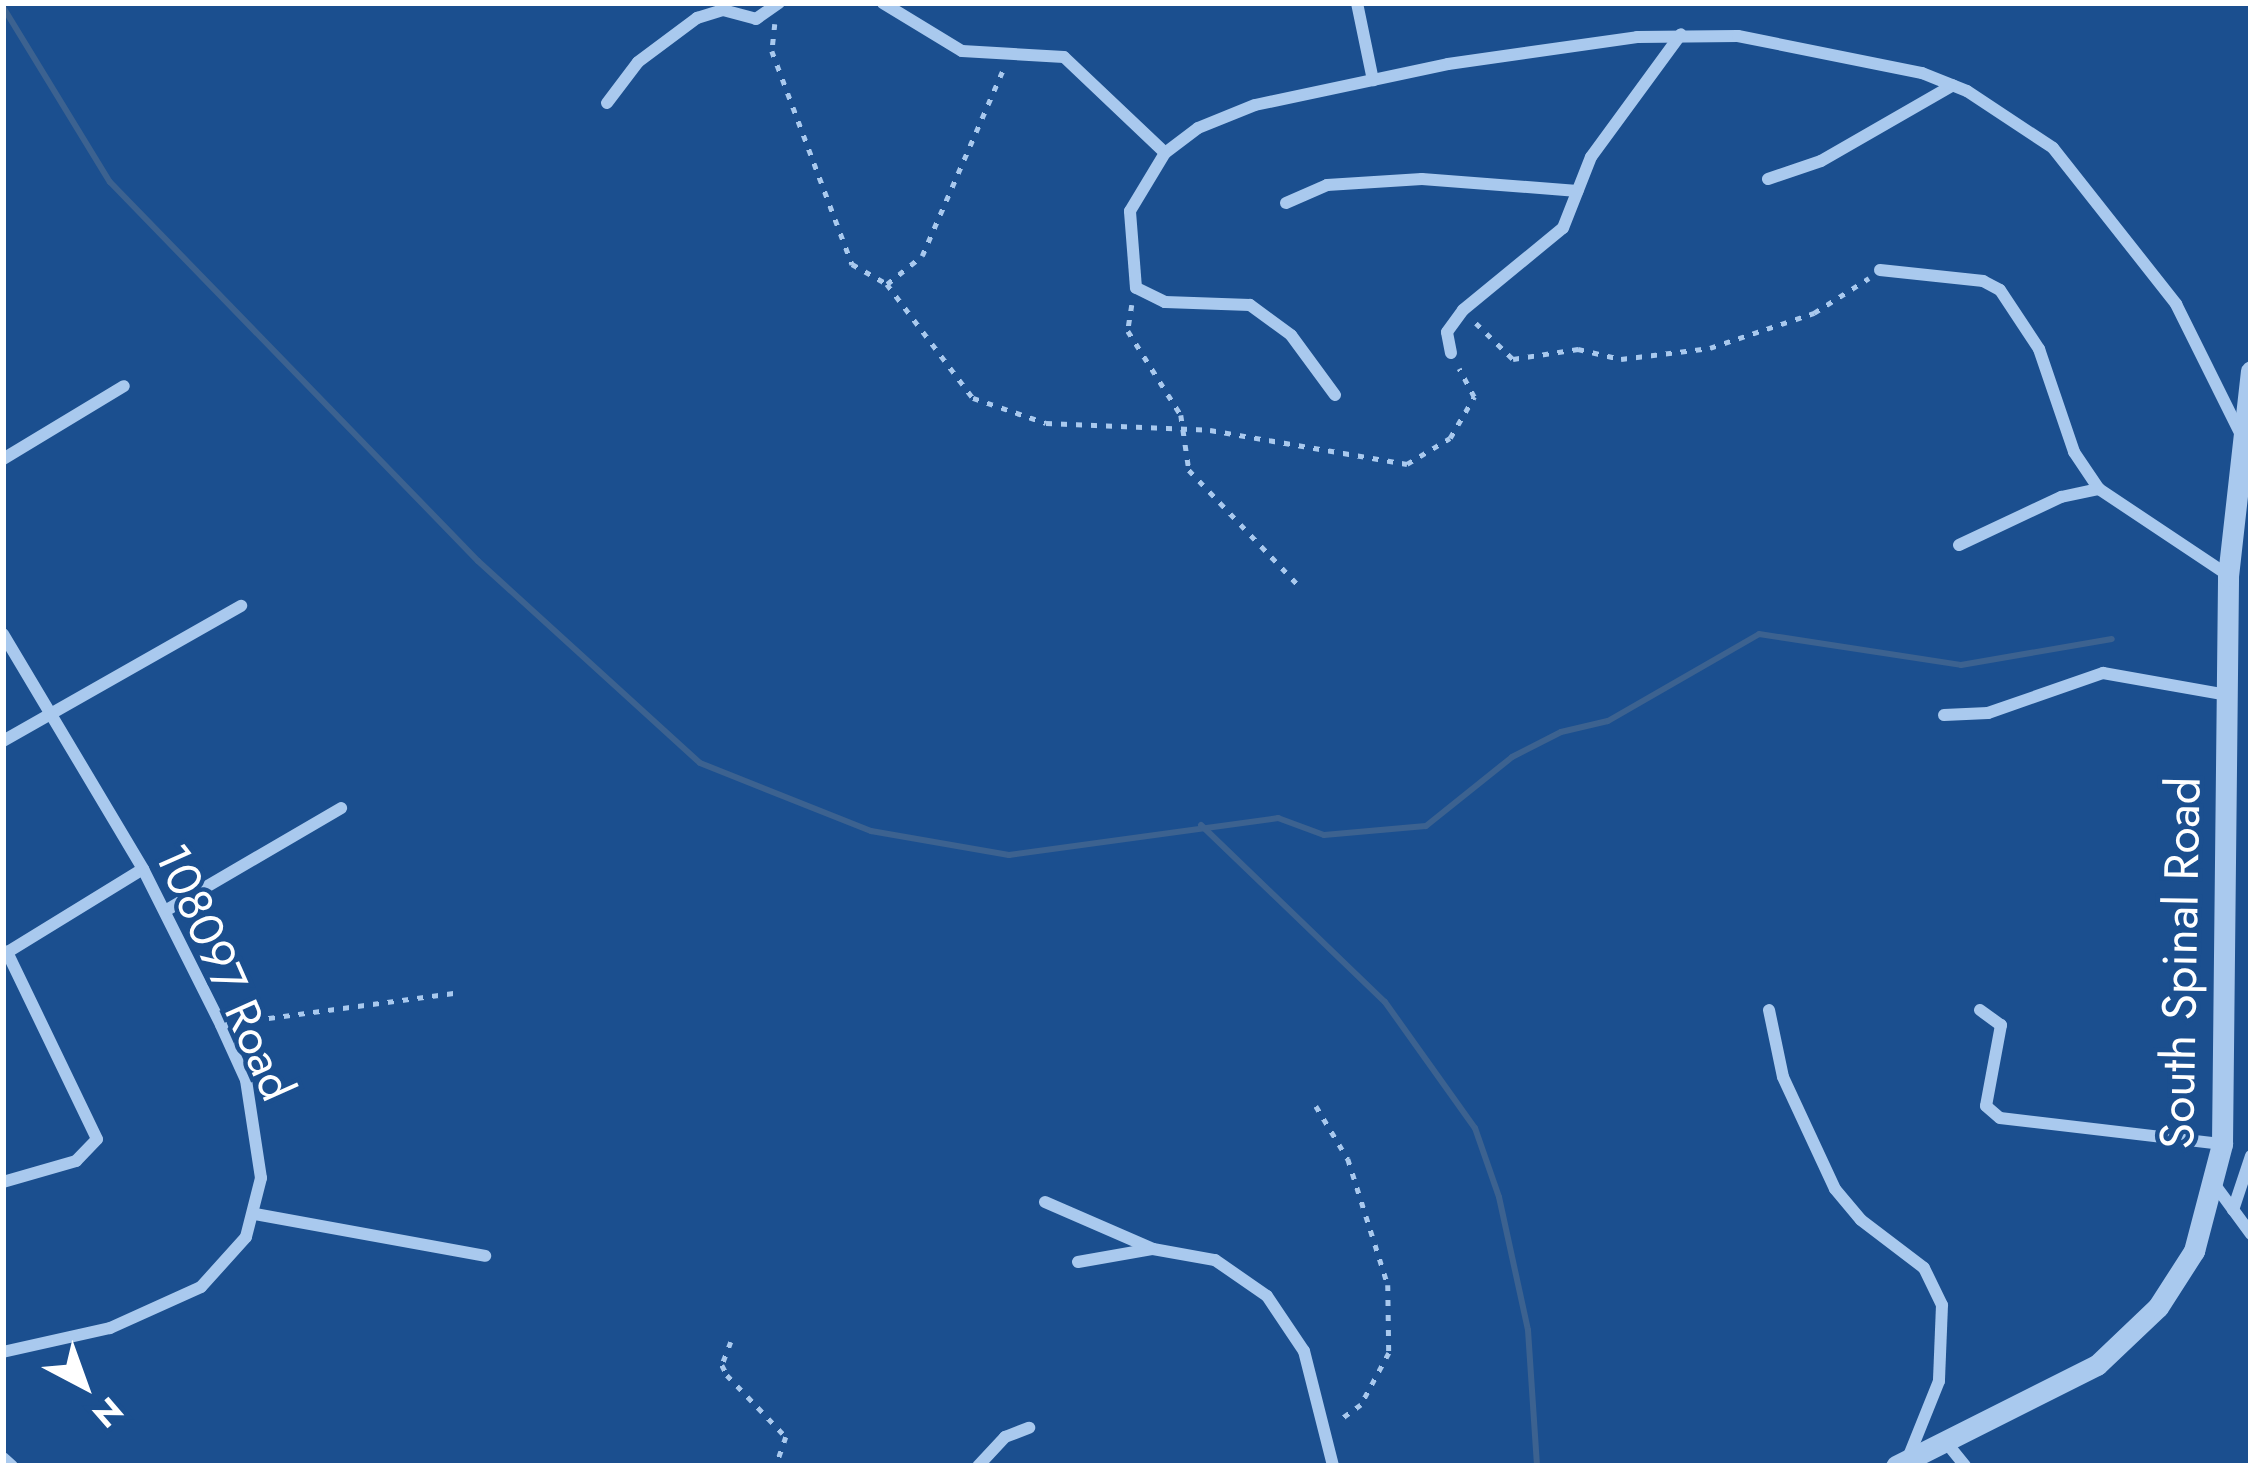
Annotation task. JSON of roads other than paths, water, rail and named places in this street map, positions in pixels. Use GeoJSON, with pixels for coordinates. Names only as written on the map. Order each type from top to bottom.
{"type":"FeatureCollection","features":[{"type":"Feature","properties":{"kind":"street"},"geometry":{"type":"LineString","coordinates":[[884,3],[962,51],[1064,57],[1165,153]]}},
{"type":"Feature","properties":{"kind":"street"},"geometry":{"type":"LineString","coordinates":[[1357,3],[1373,80]]}},
{"type":"Feature","properties":{"kind":"street"},"geometry":{"type":"LineString","coordinates":[[607,103],[638,62],[697,18],[723,10],[756,19],[778,4]]}},
{"type":"Feature","properties":{"kind":"street"},"geometry":{"type":"LineString","coordinates":[[1451,353],[1447,332],[1463,310],[1547,248],[1604,137],[1681,34]]}},
{"type":"Feature","properties":{"kind":"street"},"geometry":{"type":"LineString","coordinates":[[1335,395],[1291,335],[1250,305],[1165,302],[1136,287],[1130,211],[1165,153],[1198,128],[1255,105],[1373,80],[1681,34],[1862,58],[1952,85],[2053,148],[2090,188],[2176,304],[2239,431]]}},
{"type":"Feature","properties":{"kind":"street"},"geometry":{"type":"LineString","coordinates":[[1768,178],[1821,161],[1952,85]]}},
{"type":"Feature","properties":{"kind":"street"},"geometry":{"type":"LineString","coordinates":[[1286,203],[1328,185],[1423,179],[1578,191]]}},
{"type":"Feature","properties":{"kind":"street"},"geometry":{"type":"LineString","coordinates":[[1880,270],[1983,281],[2000,290],[2039,349],[2074,452],[2099,489],[2162,524],[2228,575]]}},
{"type":"Feature","properties":{"kind":"street","name":"South Spinal Road"},"geometry":{"type":"LineString","coordinates":[[1902,1462],[2061,1389],[2126,1344],[2194,1252],[2222,1144],[2228,575],[2239,431],[2251,371]]}},
{"type":"Feature","properties":{"kind":"street"},"geometry":{"type":"LineString","coordinates":[[3,459],[124,386]]}},
{"type":"Feature","properties":{"kind":"street"},"geometry":{"type":"LineString","coordinates":[[1959,545],[2061,497],[2099,489]]}},
{"type":"Feature","properties":{"kind":"street"},"geometry":{"type":"LineString","coordinates":[[2231,535],[2251,514]]}},
{"type":"Feature","properties":{"kind":"street"},"geometry":{"type":"LineString","coordinates":[[3,741],[54,718],[241,606]]}},
{"type":"Feature","properties":{"kind":"street","name":"108097 Road"},"geometry":{"type":"LineString","coordinates":[[3,634],[165,911],[221,1025],[259,1134],[255,1214],[224,1267],[159,1312],[3,1352]]}},
{"type":"Feature","properties":{"kind":"street"},"geometry":{"type":"LineString","coordinates":[[1944,715],[1988,713],[2103,673],[2228,695]]}},
{"type":"Feature","properties":{"kind":"street"},"geometry":{"type":"LineString","coordinates":[[165,911],[341,808]]}},
{"type":"Feature","properties":{"kind":"street"},"geometry":{"type":"LineString","coordinates":[[3,1182],[76,1161],[98,1139],[5,953],[143,869]]}},
{"type":"Feature","properties":{"kind":"street"},"geometry":{"type":"LineString","coordinates":[[1769,1010],[1784,1077],[1835,1189],[1861,1220],[1924,1268],[1942,1305],[1939,1382],[1902,1462]]}},
{"type":"Feature","properties":{"kind":"street"},"geometry":{"type":"LineString","coordinates":[[1980,1010],[2000,1025],[1986,1106],[2000,1118],[2222,1144]]}},
{"type":"Feature","properties":{"kind":"street"},"geometry":{"type":"LineString","coordinates":[[2233,1210],[2251,1156]]}},
{"type":"Feature","properties":{"kind":"street"},"geometry":{"type":"LineString","coordinates":[[2215,1185],[2251,1234]]}},
{"type":"Feature","properties":{"kind":"street"},"geometry":{"type":"LineString","coordinates":[[1046,1202],[1154,1249],[1215,1260],[1268,1296],[1304,1351],[1333,1466]]}},
{"type":"Feature","properties":{"kind":"street"},"geometry":{"type":"LineString","coordinates":[[255,1214],[484,1256]]}},
{"type":"Feature","properties":{"kind":"street"},"geometry":{"type":"LineString","coordinates":[[1078,1262],[1154,1249]]}},
{"type":"Feature","properties":{"kind":"street"},"geometry":{"type":"LineString","coordinates":[[978,1466],[1005,1437],[1030,1429]]}},
{"type":"Feature","properties":{"kind":"street"},"geometry":{"type":"LineString","coordinates":[[1946,1441],[1965,1466]]}},
{"type":"Feature","properties":{"kind":"street"},"geometry":{"type":"LineString","coordinates":[[3,1458],[12,1466]]}},
{"type":"Feature","properties":{"kind":"waterway"},"geometry":{"type":"LineString","coordinates":[[3,7],[110,182],[478,561],[700,763],[871,831],[1009,855],[1278,818],[1324,835],[1426,826],[1512,757],[1561,732],[1608,721],[1759,634],[1961,665],[2112,639]]}},
{"type":"Feature","properties":{"kind":"waterway"},"geometry":{"type":"LineString","coordinates":[[1201,825],[1385,1002],[1475,1128],[1499,1197],[1528,1330],[1537,1466]]}}]}
